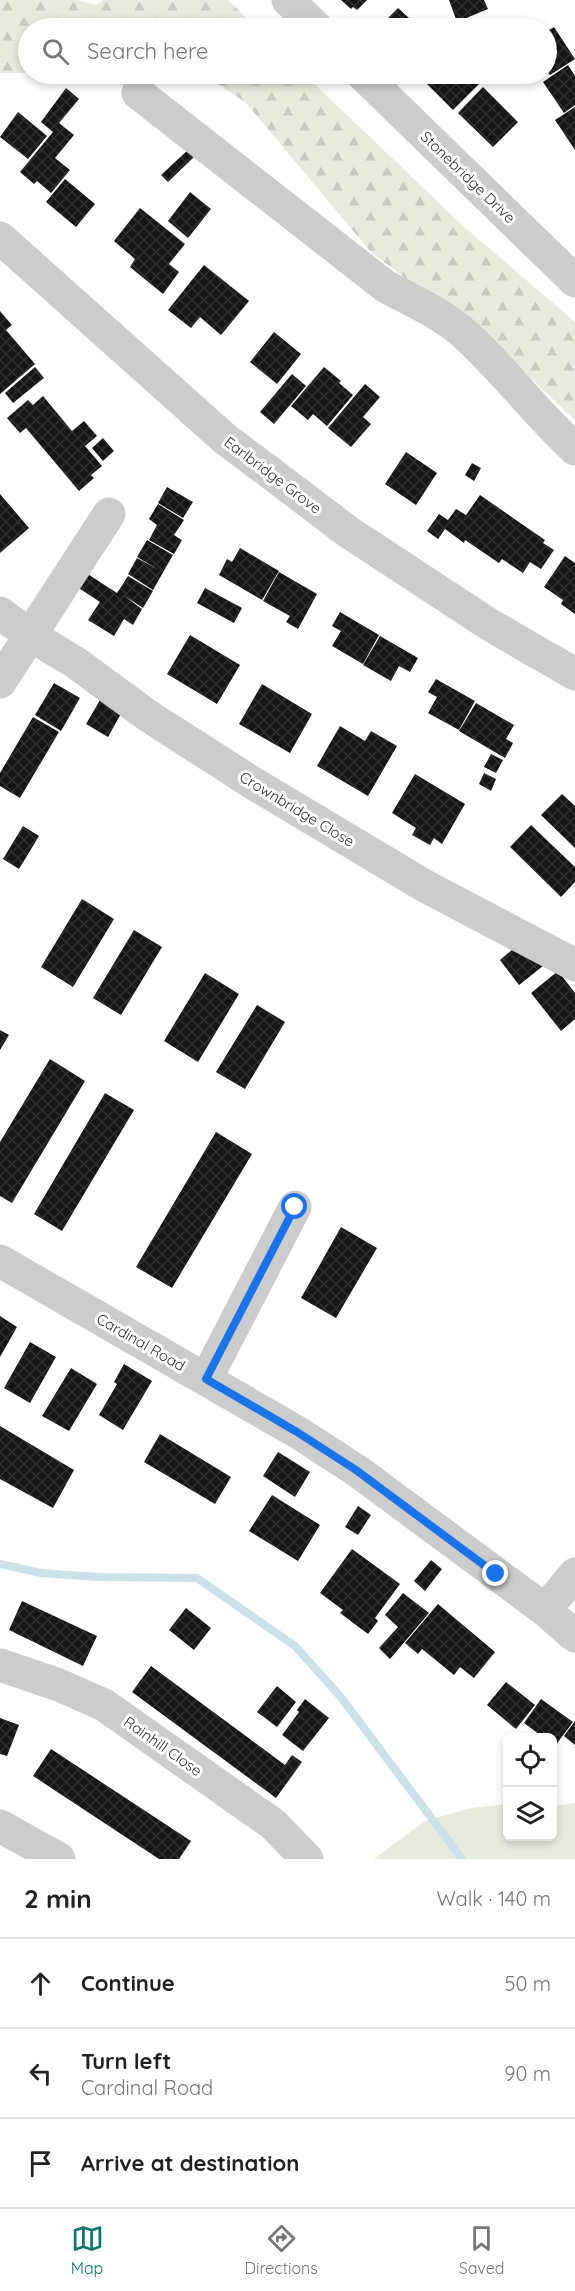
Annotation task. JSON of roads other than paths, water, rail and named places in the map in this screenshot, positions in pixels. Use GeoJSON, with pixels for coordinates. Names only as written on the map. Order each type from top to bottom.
{"type":"FeatureCollection","features":[{"type":"Feature","properties":{"kind":"street"},"geometry":{"type":"LineString","coordinates":[[288,0],[306,18]]}},
{"type":"Feature","properties":{"kind":"street","name":"Stonebridge Drive"},"geometry":{"type":"LineString","coordinates":[[372,84],[575,281]]}},
{"type":"Feature","properties":{"kind":"street"},"geometry":{"type":"LineString","coordinates":[[138,93],[385,286],[431,309],[459,329],[482,351],[548,425],[575,449]]}},
{"type":"Feature","properties":{"kind":"street","name":"Earlbridge Grove"},"geometry":{"type":"LineString","coordinates":[[0,238],[224,438],[347,531],[471,613],[575,674]]}},
{"type":"Feature","properties":{"kind":"street"},"geometry":{"type":"LineString","coordinates":[[0,682],[109,514]]}},
{"type":"Feature","properties":{"kind":"street","name":"Crownbridge Close"},"geometry":{"type":"LineString","coordinates":[[0,613],[76,663],[147,715],[251,782],[425,886],[575,965]]}},
{"type":"Feature","properties":{"kind":"street"},"geometry":{"type":"LineString","coordinates":[[206,1379],[295,1207]]}},
{"type":"Feature","properties":{"kind":"street","name":"Cardinal Road"},"geometry":{"type":"LineString","coordinates":[[0,1261],[297,1432],[356,1470],[545,1610],[575,1636]]}},
{"type":"Feature","properties":{"kind":"street"},"geometry":{"type":"LineString","coordinates":[[545,1610],[575,1574]]}},
{"type":"Feature","properties":{"kind":"street","name":"Rainhill Close"},"geometry":{"type":"LineString","coordinates":[[0,1665],[59,1685],[104,1705],[273,1824],[307,1859]]}},
{"type":"Feature","properties":{"kind":"street"},"geometry":{"type":"LineString","coordinates":[[0,1826],[59,1859]]}},
{"type":"Feature","properties":{"kind":"waterway"},"geometry":{"type":"LineString","coordinates":[[0,1564],[41,1573],[99,1577],[197,1578],[295,1646],[340,1696],[462,1859]]}}]}
